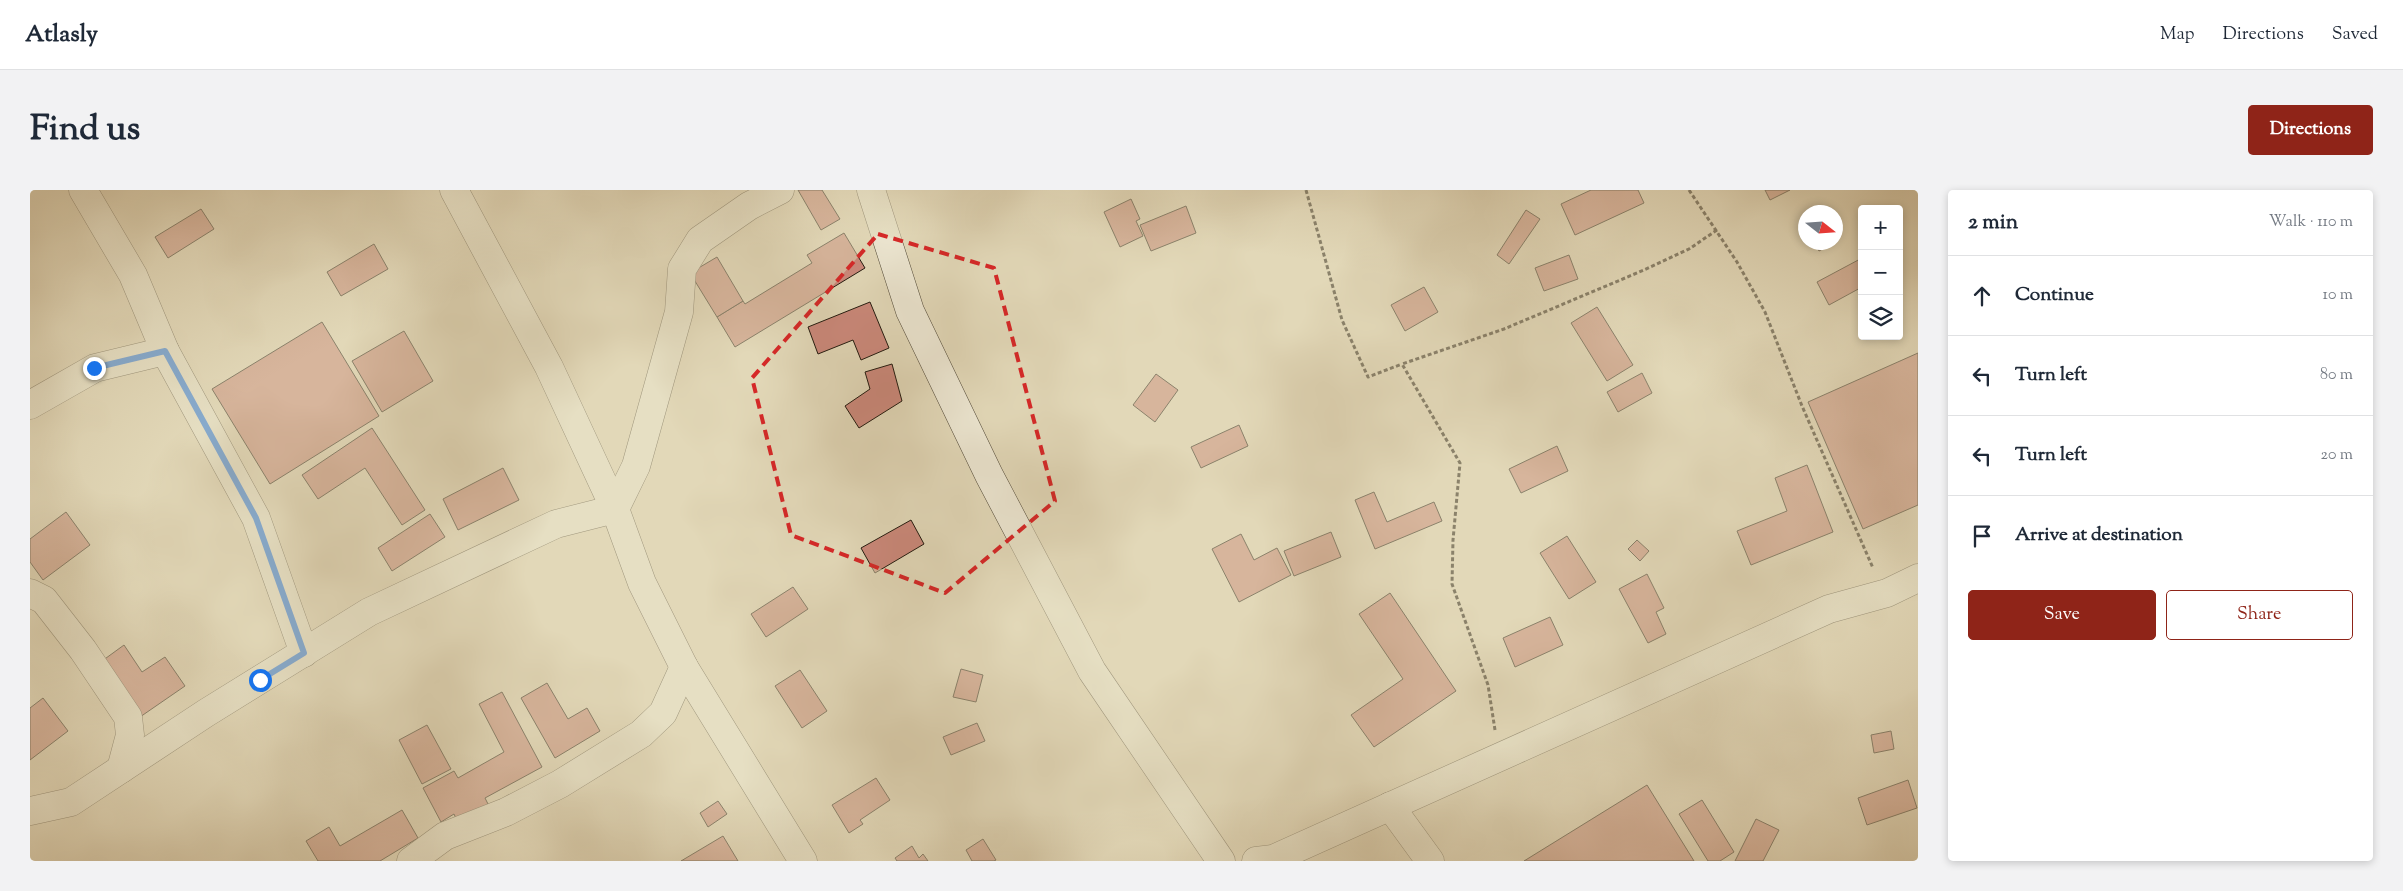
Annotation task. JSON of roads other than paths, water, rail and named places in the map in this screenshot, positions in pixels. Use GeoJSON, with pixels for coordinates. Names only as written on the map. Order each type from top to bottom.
{"type":"FeatureCollection","features":[{"type":"Feature","properties":{"kind":"street"},"geometry":{"type":"LineString","coordinates":[[83,190],[132,275],[165,351],[256,518],[304,653]]}},
{"type":"Feature","properties":{"kind":"street"},"geometry":{"type":"LineString","coordinates":[[454,190],[548,367],[615,509],[642,582],[684,667],[803,861]]}},
{"type":"Feature","properties":{"kind":"street"},"geometry":{"type":"LineString","coordinates":[[30,811],[71,802],[206,713],[369,612],[484,556],[556,524],[615,509],[636,466],[679,312],[682,269],[700,240],[749,206],[780,190]]}},
{"type":"Feature","properties":{"kind":"street"},"geometry":{"type":"LineString","coordinates":[[871,190],[910,311],[989,475],[1092,671],[1221,861]]}},
{"type":"Feature","properties":{"kind":"street"},"geometry":{"type":"LineString","coordinates":[[30,405],[94,368],[165,351]]}},
{"type":"Feature","properties":{"kind":"street"},"geometry":{"type":"LineString","coordinates":[[1256,861],[1273,859],[1829,609],[1887,593],[1918,578]]}},
{"type":"Feature","properties":{"kind":"street"},"geometry":{"type":"LineString","coordinates":[[30,593],[44,600],[78,643],[128,717],[130,735],[121,769]]}},
{"type":"Feature","properties":{"kind":"street"},"geometry":{"type":"LineString","coordinates":[[411,861],[444,836],[506,812],[560,784],[641,734],[663,713],[684,667]]}},
{"type":"Feature","properties":{"kind":"street"},"geometry":{"type":"LineString","coordinates":[[1390,806],[1430,861]]}}]}
